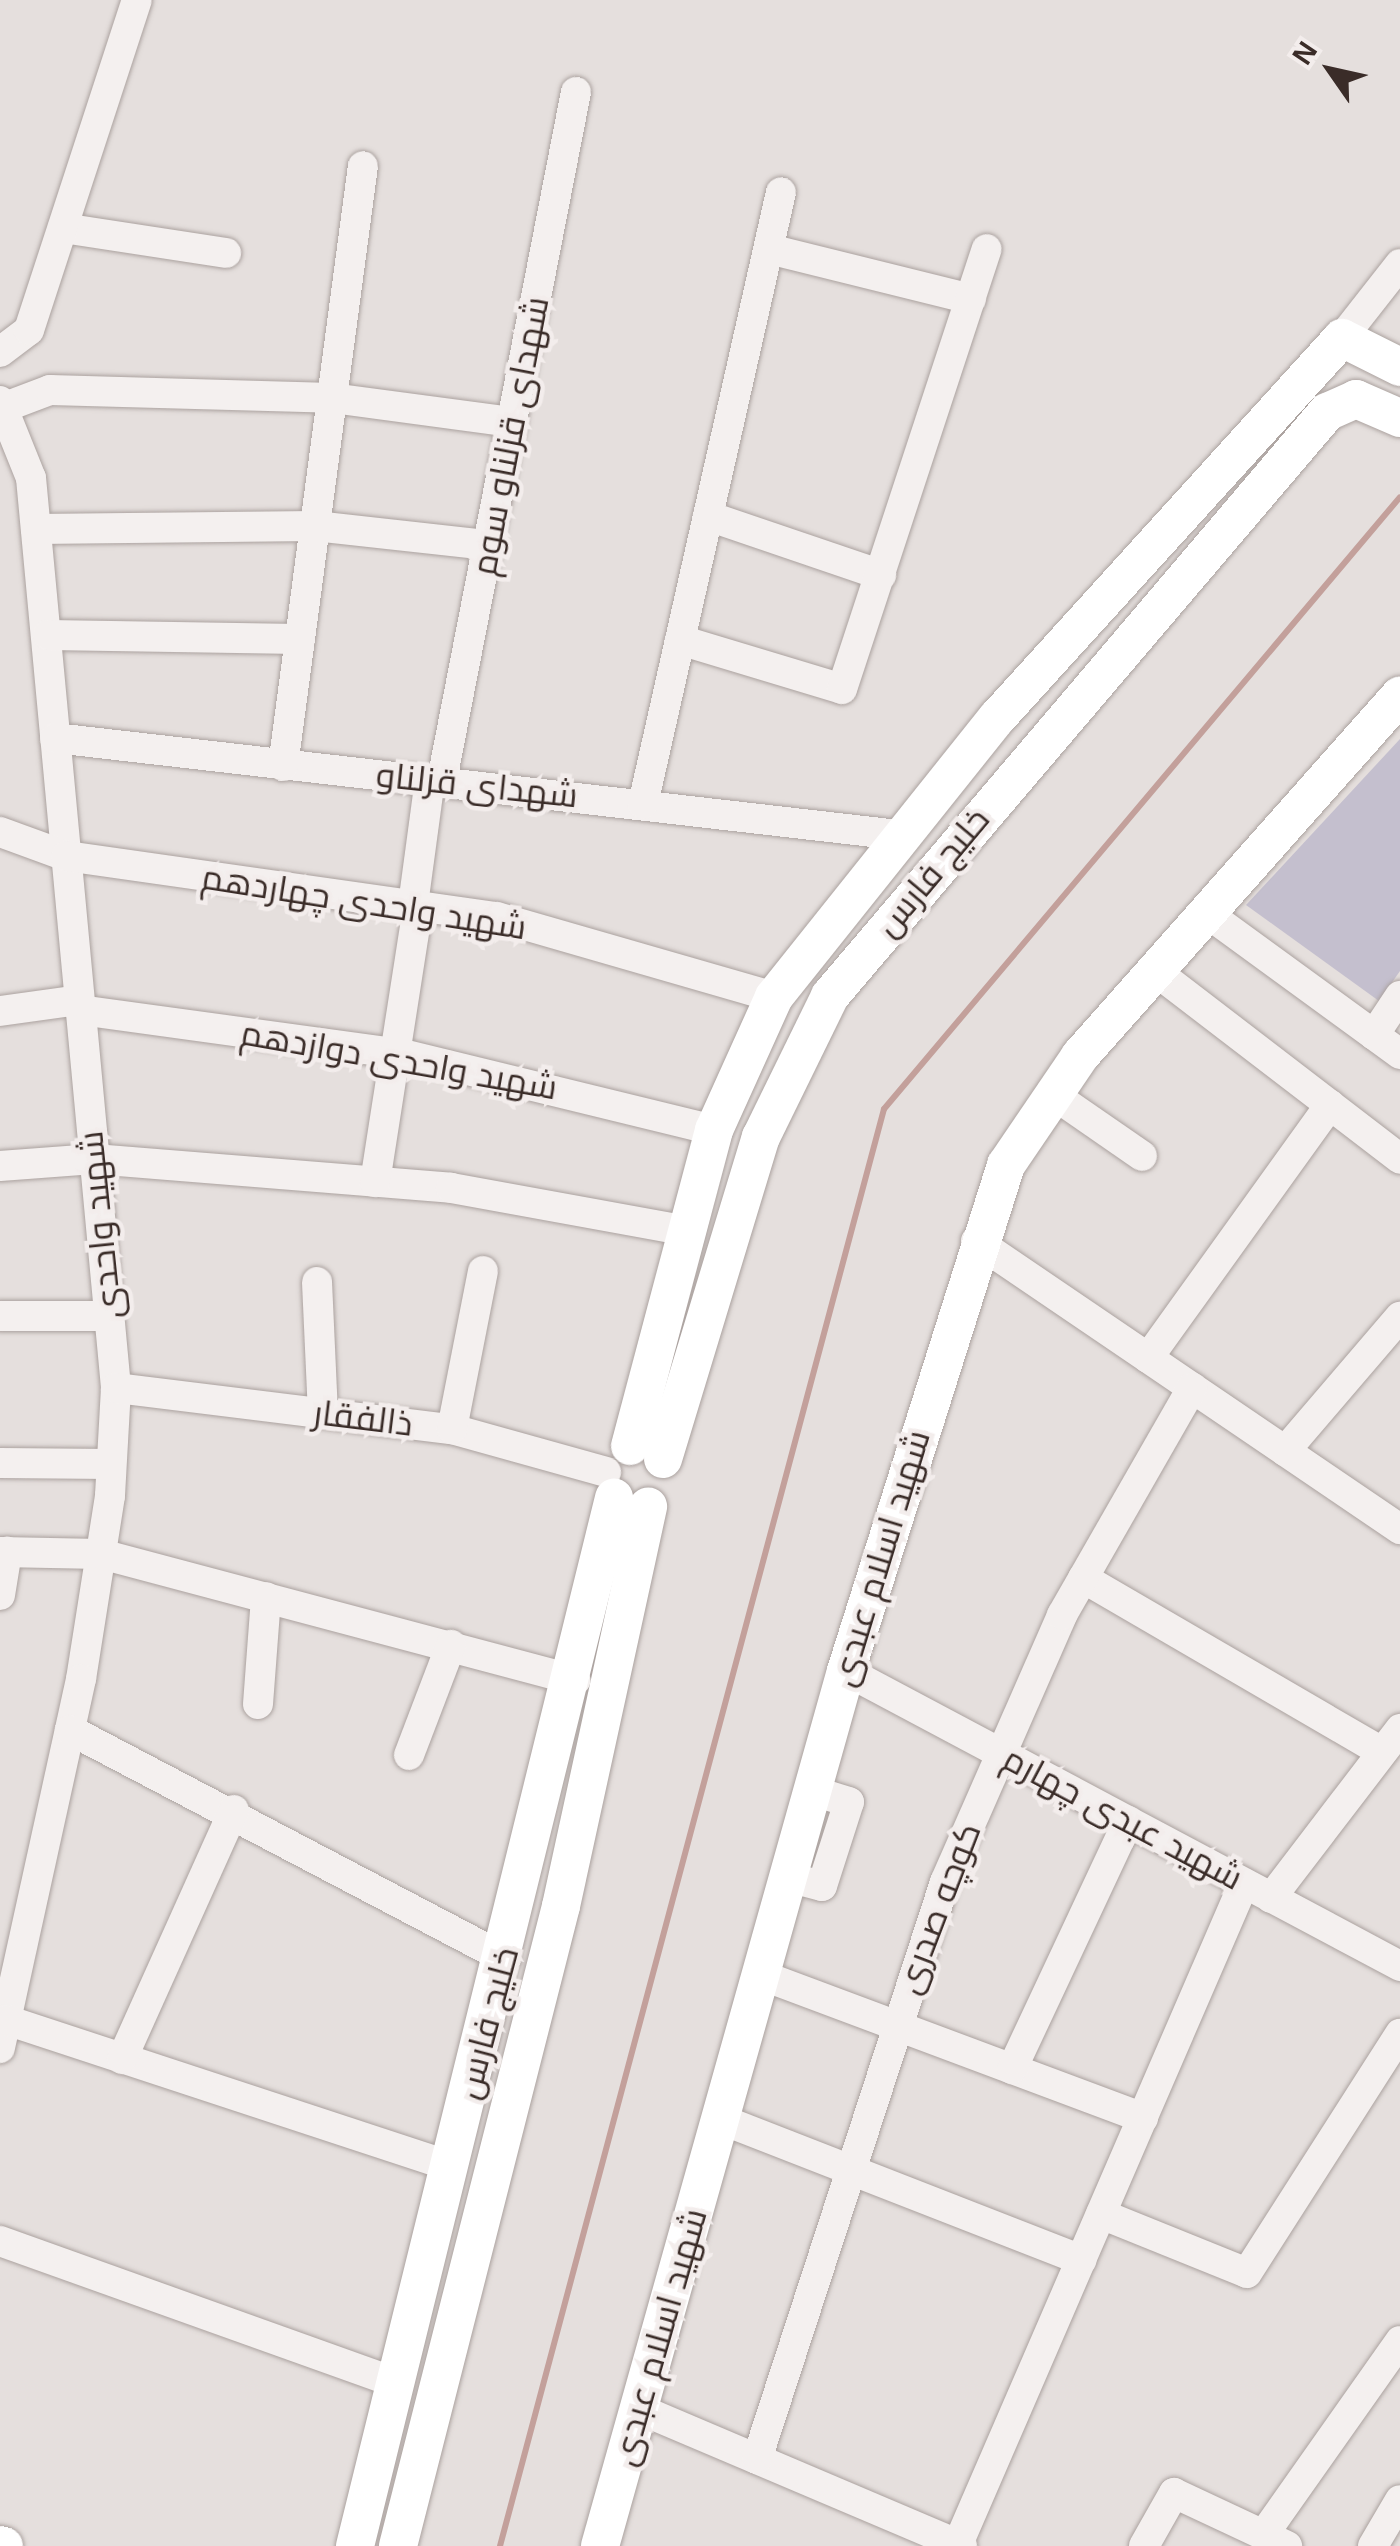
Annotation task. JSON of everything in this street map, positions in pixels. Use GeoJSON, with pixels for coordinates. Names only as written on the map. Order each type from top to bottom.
{"type":"FeatureCollection","features":[{"type":"Feature","properties":{"kind":"main road"},"geometry":{"type":"LineString","coordinates":[[632,1476],[714,1130],[774,998],[898,835],[1342,338],[1391,362]]}},
{"type":"Feature","properties":{"kind":"main road","name":"خلیج فارس"},"geometry":{"type":"LineString","coordinates":[[355,2546],[450,2166],[632,1476],[761,1138],[830,996],[1326,412],[1386,409]]}},
{"type":"Feature","properties":{"kind":"main road"},"geometry":{"type":"LineString","coordinates":[[1259,429],[1290,454]]}},
{"type":"Feature","properties":{"kind":"main road","name":"شهید اسلام عبدی"},"geometry":{"type":"LineString","coordinates":[[600,2546],[846,1670],[976,1241],[1006,1165],[1054,1096],[1154,970],[1400,696]]}},
{"type":"Feature","properties":{"kind":"main road","name":"خلیج فارس"},"geometry":{"type":"LineString","coordinates":[[398,2546],[561,1906],[632,1476]]}},
{"type":"Feature","properties":{"kind":"street"},"geometry":{"type":"LineString","coordinates":[[0,352],[29,330],[137,0]]}},
{"type":"Feature","properties":{"kind":"street","name":"شهدای قزلناو سوم"},"geometry":{"type":"LineString","coordinates":[[375,1182],[402,1054],[416,905],[436,780],[488,545],[576,92]]}},
{"type":"Feature","properties":{"kind":"street"},"geometry":{"type":"LineString","coordinates":[[283,766],[363,166]]}},
{"type":"Feature","properties":{"kind":"street"},"geometry":{"type":"LineString","coordinates":[[643,804],[781,192]]}},
{"type":"Feature","properties":{"kind":"street"},"geometry":{"type":"LineString","coordinates":[[62,228],[226,253]]}},
{"type":"Feature","properties":{"kind":"street"},"geometry":{"type":"LineString","coordinates":[[769,249],[971,299]]}},
{"type":"Feature","properties":{"kind":"street"},"geometry":{"type":"LineString","coordinates":[[680,640],[842,689],[987,250]]}},
{"type":"Feature","properties":{"kind":"street"},"geometry":{"type":"LineString","coordinates":[[1342,338],[1400,264]]}},
{"type":"Feature","properties":{"kind":"street"},"geometry":{"type":"LineString","coordinates":[[3,404],[50,390],[332,398],[512,422]]}},
{"type":"Feature","properties":{"kind":"street","name":"شهید واحدی"},"geometry":{"type":"LineString","coordinates":[[3,404],[31,478],[116,1388],[112,1464],[100,1554],[70,1730],[3,2034]]}},
{"type":"Feature","properties":{"kind":"street"},"geometry":{"type":"LineString","coordinates":[[708,516],[882,575]]}},
{"type":"Feature","properties":{"kind":"street"},"geometry":{"type":"LineString","coordinates":[[36,529],[315,526],[488,545]]}},
{"type":"Feature","properties":{"kind":"street"},"geometry":{"type":"LineString","coordinates":[[48,635],[300,639]]}},
{"type":"Feature","properties":{"kind":"street","name":"شهدای قزلناو"},"geometry":{"type":"LineString","coordinates":[[55,738],[898,835]]}},
{"type":"Feature","properties":{"kind":"street","name":"شهید واحدی چهاردهم"},"geometry":{"type":"LineString","coordinates":[[0,832],[66,856],[497,917],[774,998]]}},
{"type":"Feature","properties":{"kind":"street"},"geometry":{"type":"LineString","coordinates":[[1204,911],[1400,1054]]}},
{"type":"Feature","properties":{"kind":"street"},"geometry":{"type":"LineString","coordinates":[[1154,970],[1400,1159]]}},
{"type":"Feature","properties":{"kind":"street"},"geometry":{"type":"LineString","coordinates":[[1374,1035],[1400,996]]}},
{"type":"Feature","properties":{"kind":"street","name":"شهید واحدی دوازدهم"},"geometry":{"type":"LineString","coordinates":[[0,1012],[80,1005],[402,1054],[714,1130]]}},
{"type":"Feature","properties":{"kind":"street"},"geometry":{"type":"LineString","coordinates":[[1054,1096],[1142,1156]]}},
{"type":"Feature","properties":{"kind":"street"},"geometry":{"type":"LineString","coordinates":[[1148,1358],[1330,1105]]}},
{"type":"Feature","properties":{"kind":"street"},"geometry":{"type":"LineString","coordinates":[[0,1166],[94,1159],[375,1182],[572,1203],[688,1231]]}},
{"type":"Feature","properties":{"kind":"street"},"geometry":{"type":"LineString","coordinates":[[976,1241],[1400,1529]]}},
{"type":"Feature","properties":{"kind":"street"},"geometry":{"type":"LineString","coordinates":[[452,1428],[483,1272]]}},
{"type":"Feature","properties":{"kind":"street"},"geometry":{"type":"LineString","coordinates":[[318,1282],[324,1413]]}},
{"type":"Feature","properties":{"kind":"street"},"geometry":{"type":"LineString","coordinates":[[0,1316],[108,1316]]}},
{"type":"Feature","properties":{"kind":"street"},"geometry":{"type":"LineString","coordinates":[[1285,1451],[1400,1317]]}},
{"type":"Feature","properties":{"kind":"street","name":"ذالفقار"},"geometry":{"type":"LineString","coordinates":[[116,1388],[452,1428],[632,1476]]}},
{"type":"Feature","properties":{"kind":"street","name":"کوچه صدری"},"geometry":{"type":"LineString","coordinates":[[757,2459],[894,2025],[999,1752],[1084,1578],[1192,1388]]}},
{"type":"Feature","properties":{"kind":"street"},"geometry":{"type":"LineString","coordinates":[[0,1462],[112,1464]]}},
{"type":"Feature","properties":{"kind":"street"},"geometry":{"type":"LineString","coordinates":[[0,1595],[4,1552],[100,1554],[576,1680]]}},
{"type":"Feature","properties":{"kind":"street"},"geometry":{"type":"LineString","coordinates":[[640,2409],[960,2545],[1143,2118],[1258,1890],[1391,1740],[1084,1578]]}},
{"type":"Feature","properties":{"kind":"street"},"geometry":{"type":"LineString","coordinates":[[258,1704],[266,1597]]}},
{"type":"Feature","properties":{"kind":"street"},"geometry":{"type":"LineString","coordinates":[[409,1755],[451,1645]]}},
{"type":"Feature","properties":{"kind":"street","name":"شهید عبدی چهارم"},"geometry":{"type":"LineString","coordinates":[[846,1670],[1400,1966]]}},
{"type":"Feature","properties":{"kind":"street"},"geometry":{"type":"LineString","coordinates":[[70,1730],[234,1810],[506,1958]]}},
{"type":"Feature","properties":{"kind":"street"},"geometry":{"type":"LineString","coordinates":[[122,2059],[234,1810]]}},
{"type":"Feature","properties":{"kind":"street"},"geometry":{"type":"LineString","coordinates":[[1012,2069],[1128,1821]]}},
{"type":"Feature","properties":{"kind":"street"},"geometry":{"type":"LineString","coordinates":[[761,1975],[1143,2118]]}},
{"type":"Feature","properties":{"kind":"street"},"geometry":{"type":"LineString","coordinates":[[3,2034],[122,2059],[450,2166]]}},
{"type":"Feature","properties":{"kind":"street"},"geometry":{"type":"LineString","coordinates":[[1102,2214],[1247,2273],[1400,2034]]}},
{"type":"Feature","properties":{"kind":"street"},"geometry":{"type":"LineString","coordinates":[[720,2119],[1081,2260]]}},
{"type":"Feature","properties":{"kind":"street"},"geometry":{"type":"LineString","coordinates":[[0,2241],[396,2383]]}},
{"type":"Feature","properties":{"kind":"street"},"geometry":{"type":"LineString","coordinates":[[1144,2546],[1174,2493],[1276,2540],[1400,2342]]}},
{"type":"Feature","properties":{"kind":"street"},"geometry":{"type":"LineString","coordinates":[[1374,2546],[1400,2500]]}},
{"type":"Feature","properties":{"kind":"shaded area"},"geometry":{"type":"Polygon","coordinates":[[[1400,739],[1400,971],[1379,1001],[1246,905],[1400,739]]]}},
{"type":"Feature","properties":{"kind":"waterway"},"geometry":{"type":"LineString","coordinates":[[500,2546],[884,1109],[1400,497]]}}]}
